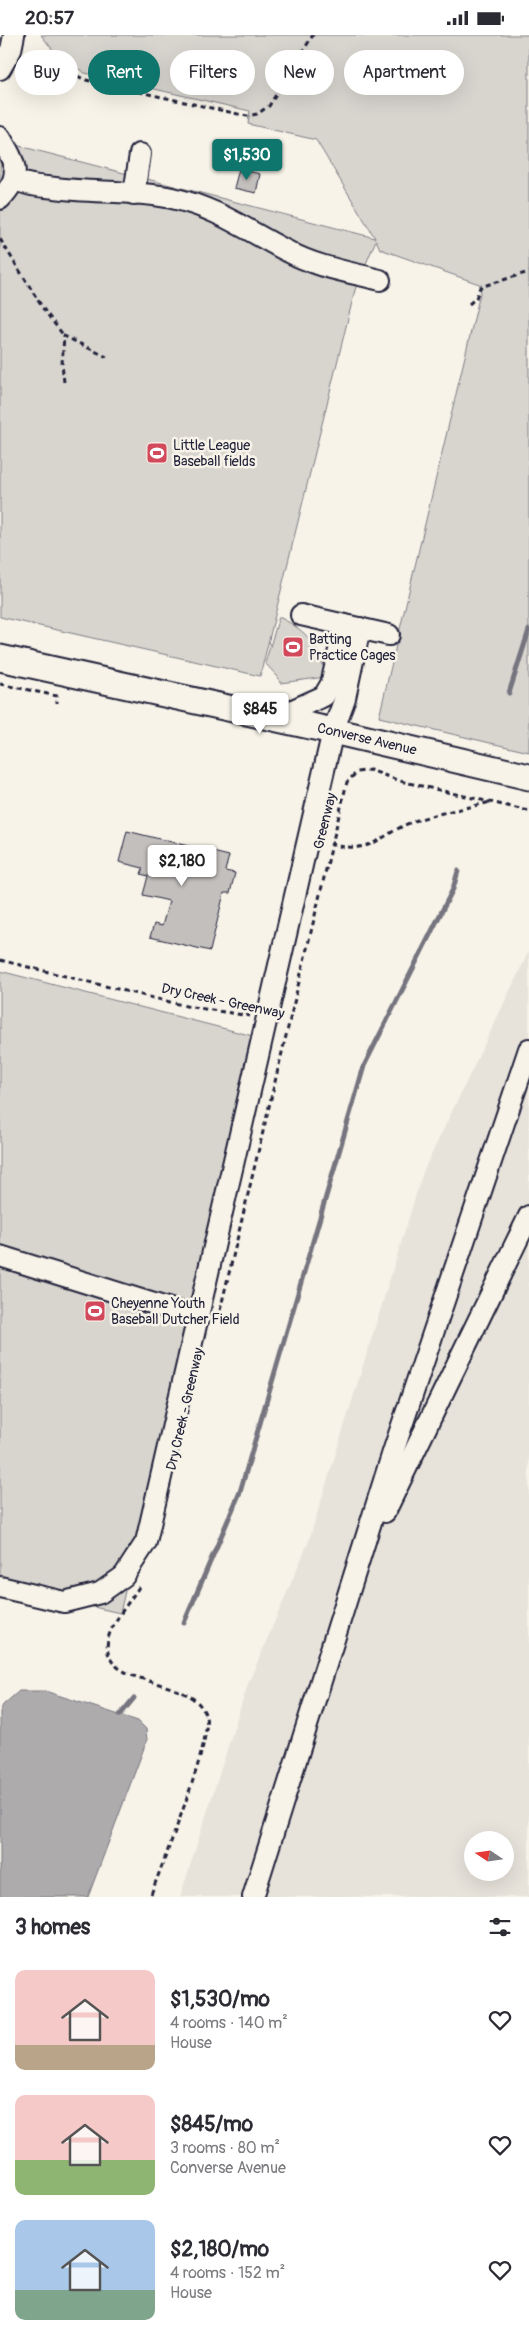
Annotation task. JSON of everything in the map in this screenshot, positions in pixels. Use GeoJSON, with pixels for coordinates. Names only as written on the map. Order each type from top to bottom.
{"type":"FeatureCollection","features":[{"type":"Feature","properties":{"kind":"main road","name":"Converse Avenue"},"geometry":{"type":"LineString","coordinates":[[0,658],[333,731],[529,777]]}},
{"type":"Feature","properties":{"kind":"lane"},"geometry":{"type":"LineString","coordinates":[[0,69],[13,41]]}},
{"type":"Feature","properties":{"kind":"lane"},"geometry":{"type":"LineString","coordinates":[[0,137],[16,166],[14,179],[0,199]]}},
{"type":"Feature","properties":{"kind":"lane"},"geometry":{"type":"LineString","coordinates":[[134,194],[140,154]]}},
{"type":"Feature","properties":{"kind":"lane"},"geometry":{"type":"LineString","coordinates":[[14,179],[34,186],[171,198],[205,207],[236,221],[290,253],[318,265],[380,281]]}},
{"type":"Feature","properties":{"kind":"lane"},"geometry":{"type":"LineString","coordinates":[[301,615],[389,635]]}},
{"type":"Feature","properties":{"kind":"lane"},"geometry":{"type":"LineString","coordinates":[[275,718],[324,696],[332,684],[353,626]]}},
{"type":"Feature","properties":{"kind":"lane"},"geometry":{"type":"LineString","coordinates":[[0,1587],[64,1602],[100,1593],[124,1575],[146,1542],[208,1320],[268,1020],[333,731],[345,698],[353,626]]}},
{"type":"Feature","properties":{"kind":"lane"},"geometry":{"type":"LineString","coordinates":[[253,1897],[396,1443],[529,1049]]}},
{"type":"Feature","properties":{"kind":"lane"},"geometry":{"type":"LineString","coordinates":[[357,1570],[529,1216]]}},
{"type":"Feature","properties":{"kind":"lane"},"geometry":{"type":"LineString","coordinates":[[0,1257],[208,1320]]}},
{"type":"Feature","properties":{"kind":"path"},"geometry":{"type":"LineString","coordinates":[[13,41],[86,80],[247,117],[258,114],[268,106],[313,35]]}},
{"type":"Feature","properties":{"kind":"path"},"geometry":{"type":"LineString","coordinates":[[0,239],[44,310],[64,336],[107,357]]}},
{"type":"Feature","properties":{"kind":"path"},"geometry":{"type":"LineString","coordinates":[[469,304],[476,298],[480,287],[529,272]]}},
{"type":"Feature","properties":{"kind":"path"},"geometry":{"type":"LineString","coordinates":[[64,336],[62,364],[64,382]]}},
{"type":"Feature","properties":{"kind":"path"},"geometry":{"type":"LineString","coordinates":[[0,684],[57,696],[57,703]]}},
{"type":"Feature","properties":{"kind":"path","name":"Greenway"},"geometry":{"type":"LineString","coordinates":[[288,1024],[347,782],[352,776],[363,770],[376,771],[400,781],[529,811]]}},
{"type":"Feature","properties":{"kind":"path"},"geometry":{"type":"LineString","coordinates":[[310,839],[346,848],[362,847],[380,841],[412,822],[492,802]]}},
{"type":"Feature","properties":{"kind":"path","name":"Dry Creek - Greenway"},"geometry":{"type":"LineString","coordinates":[[0,960],[186,1006],[288,1024],[208,1320]]}},
{"type":"Feature","properties":{"kind":"path"},"geometry":{"type":"LineString","coordinates":[[144,1580],[110,1633],[107,1645],[111,1659],[128,1674],[188,1694],[203,1710],[207,1724],[202,1751],[150,1897]]}},
{"type":"Feature","properties":{"kind":"shaded area","name":"Little League Baseball fields"},"geometry":{"type":"Polygon","coordinates":[[[41,35],[529,35],[529,752],[379,717],[482,285],[380,249],[376,240],[355,290],[260,676],[0,617],[0,141],[375,238],[316,140],[248,124],[250,111],[181,95],[255,95],[255,50],[170,50],[170,93],[160,90],[160,50],[88,50],[88,74],[78,68],[78,50],[53,50],[41,35]]]}},
{"type":"Feature","properties":{"kind":"shaded area","name":"Batting Practice Cages"},"geometry":{"type":"Polygon","coordinates":[[[279,617],[298,628],[311,641],[320,656],[326,677],[280,683],[278,677],[265,663],[279,617]]]}},
{"type":"Feature","properties":{"kind":"shaded area"},"geometry":{"type":"Polygon","coordinates":[[[529,951],[529,1897],[180,1897],[248,1684],[308,1543],[423,1172],[529,951]]]}},
{"type":"Feature","properties":{"kind":"shaded area","name":"Cheyenne Youth Baseball Dutcher Field"},"geometry":{"type":"Polygon","coordinates":[[[0,971],[253,1036],[120,1613],[0,1586],[0,971]]]}},
{"type":"Feature","properties":{"kind":"shaded area"},"geometry":{"type":"Polygon","coordinates":[[[19,1691],[45,1691],[138,1721],[146,1729],[147,1740],[88,1897],[0,1897],[0,1712],[3,1705],[19,1691]]]}},
{"type":"Feature","properties":{"kind":"building"},"geometry":{"type":"Polygon","coordinates":[[[239,169],[260,174],[256,193],[234,188],[239,169]]]}},
{"type":"Feature","properties":{"kind":"building"},"geometry":{"type":"Polygon","coordinates":[[[127,831],[229,856],[225,871],[235,873],[230,893],[224,893],[210,951],[150,937],[154,924],[162,926],[169,901],[143,895],[148,876],[141,874],[143,868],[119,862],[127,831]]]}},
{"type":"Feature","properties":{"kind":"waterway"},"geometry":{"type":"LineString","coordinates":[[509,693],[529,630]]}},
{"type":"Feature","properties":{"kind":"waterway"},"geometry":{"type":"LineString","coordinates":[[184,1623],[240,1492],[364,1066],[453,889],[458,871]]}},
{"type":"Feature","properties":{"kind":"waterway"},"geometry":{"type":"LineString","coordinates":[[120,1715],[134,1698]]}},
{"type":"Feature","properties":{"kind":"place","name":"Little League Baseball fields"},"geometry":{"type":"Point","coordinates":[157,453]}},
{"type":"Feature","properties":{"kind":"place","name":"Batting Practice Cages"},"geometry":{"type":"Point","coordinates":[293,647]}},
{"type":"Feature","properties":{"kind":"place","name":"Cheyenne Youth Baseball Dutcher Field"},"geometry":{"type":"Point","coordinates":[95,1311]}}]}
